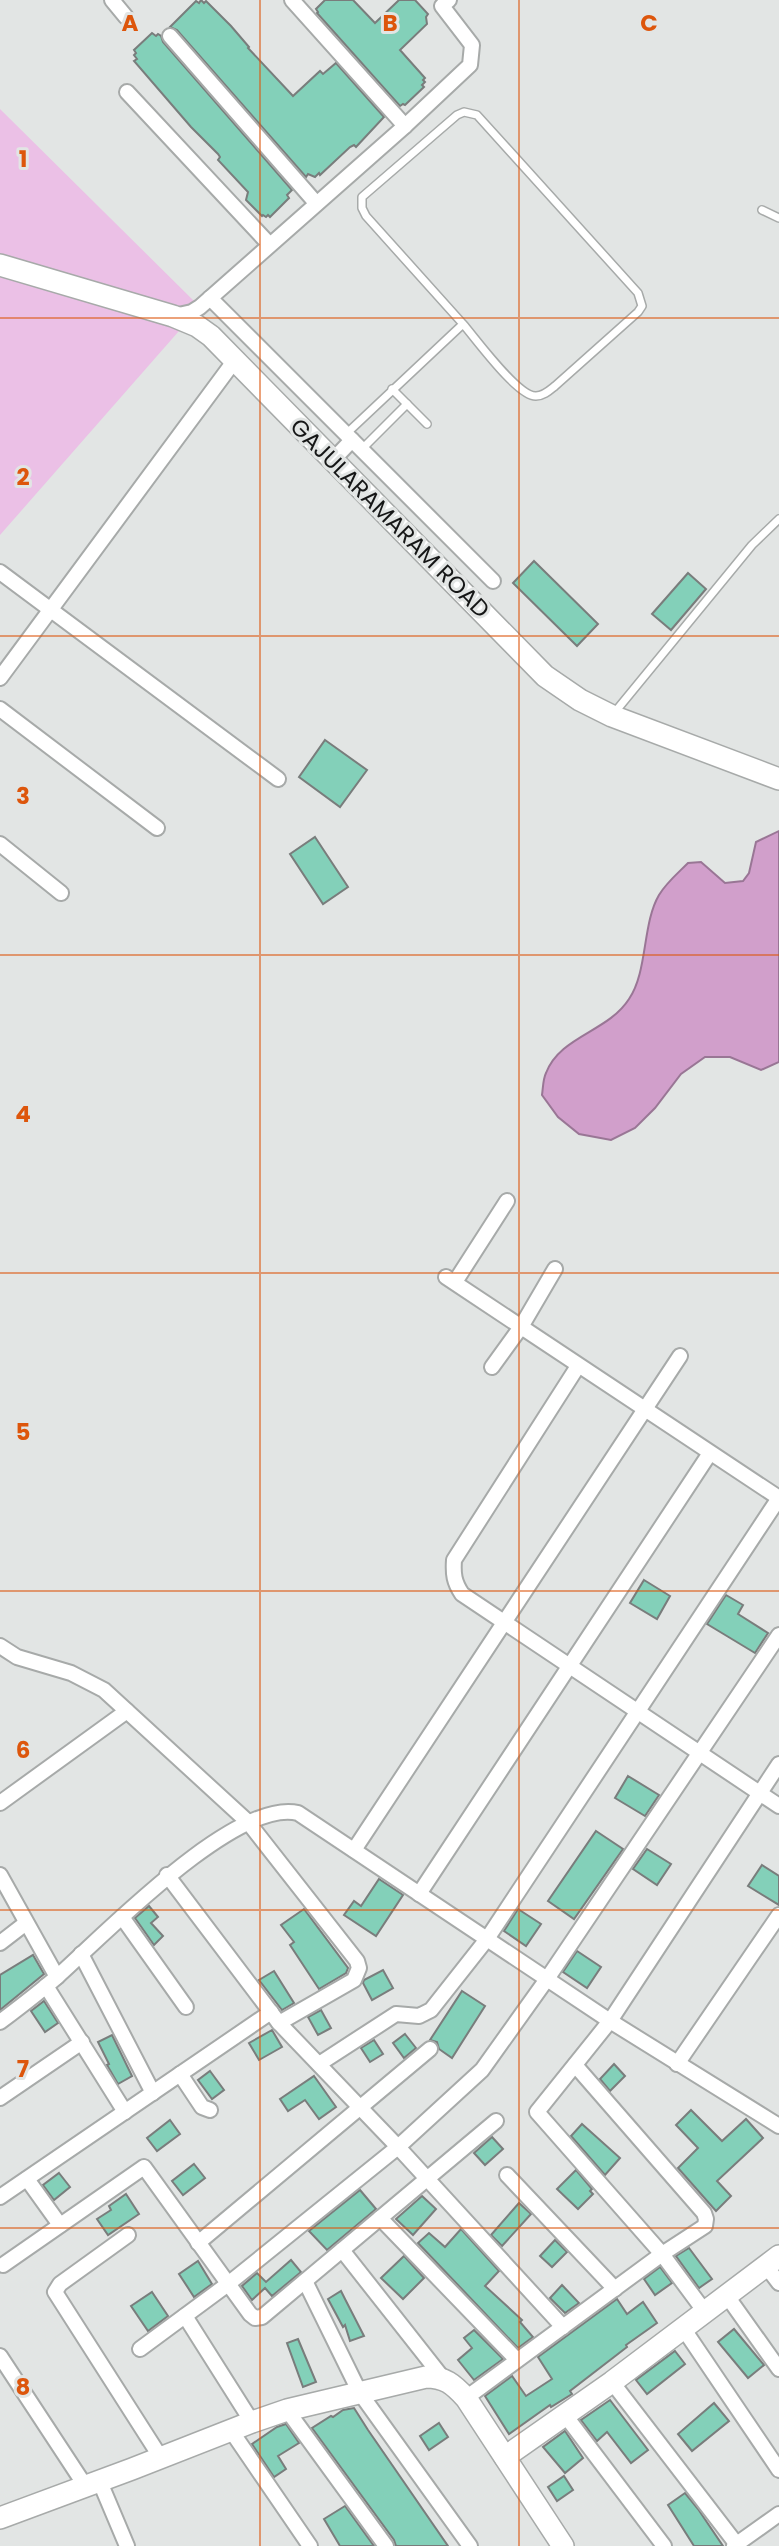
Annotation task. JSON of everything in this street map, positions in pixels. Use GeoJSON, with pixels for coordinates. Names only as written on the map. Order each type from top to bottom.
{"type":"FeatureCollection","features":[{"type":"Feature","properties":{"kind":"street"},"geometry":{"type":"LineString","coordinates":[[111,0],[127,18]]}},
{"type":"Feature","properties":{"kind":"street"},"geometry":{"type":"LineString","coordinates":[[292,0],[405,126]]}},
{"type":"Feature","properties":{"kind":"street"},"geometry":{"type":"LineString","coordinates":[[173,316],[192,312],[210,298],[470,65],[472,45],[442,2]]}},
{"type":"Feature","properties":{"kind":"street"},"geometry":{"type":"LineString","coordinates":[[170,36],[316,203]]}},
{"type":"Feature","properties":{"kind":"street"},"geometry":{"type":"LineString","coordinates":[[127,92],[269,244]]}},
{"type":"Feature","properties":{"kind":"street","name":"GAJULARAMARAM ROAD"},"geometry":{"type":"LineString","coordinates":[[0,265],[173,316],[197,326],[235,360],[545,676],[580,700],[612,716],[779,779]]}},
{"type":"Feature","properties":{"kind":"street"},"geometry":{"type":"LineString","coordinates":[[210,298],[493,581]]}},
{"type":"Feature","properties":{"kind":"street"},"geometry":{"type":"LineString","coordinates":[[0,678],[235,360]]}},
{"type":"Feature","properties":{"kind":"street"},"geometry":{"type":"LineString","coordinates":[[333,460],[353,441]]}},
{"type":"Feature","properties":{"kind":"street"},"geometry":{"type":"LineString","coordinates":[[0,572],[278,779]]}},
{"type":"Feature","properties":{"kind":"street"},"geometry":{"type":"LineString","coordinates":[[0,709],[157,828]]}},
{"type":"Feature","properties":{"kind":"street"},"geometry":{"type":"LineString","coordinates":[[0,844],[61,893]]}},
{"type":"Feature","properties":{"kind":"street"},"geometry":{"type":"LineString","coordinates":[[319,2064],[396,2014],[419,2017],[432,2010],[487,1939],[779,1498],[451,1279],[507,1202]]}},
{"type":"Feature","properties":{"kind":"street"},"geometry":{"type":"LineString","coordinates":[[492,1367],[521,1327],[555,1269]]}},
{"type":"Feature","properties":{"kind":"street"},"geometry":{"type":"LineString","coordinates":[[354,1850],[680,1356]]}},
{"type":"Feature","properties":{"kind":"street"},"geometry":{"type":"LineString","coordinates":[[579,1366],[454,1560],[456,1584],[462,1594],[504,1623],[779,1807]]}},
{"type":"Feature","properties":{"kind":"street"},"geometry":{"type":"LineString","coordinates":[[419,1894],[710,1453]]}},
{"type":"Feature","properties":{"kind":"street"},"geometry":{"type":"LineString","coordinates":[[139,2348],[228,2284],[398,2147],[482,2070],[547,1979],[779,1635]]}},
{"type":"Feature","properties":{"kind":"street"},"geometry":{"type":"LineString","coordinates":[[0,1646],[17,1657],[84,1679],[104,1690],[248,1822],[357,1961],[359,1968],[354,1980],[275,2018],[180,2074],[27,2179],[2,2191]]}},
{"type":"Feature","properties":{"kind":"street"},"geometry":{"type":"LineString","coordinates":[[0,1803],[127,1711]]}},
{"type":"Feature","properties":{"kind":"street"},"geometry":{"type":"LineString","coordinates":[[705,2312],[662,2254],[537,2115],[537,2110],[610,2021],[779,1765]]}},
{"type":"Feature","properties":{"kind":"street"},"geometry":{"type":"LineString","coordinates":[[0,2022],[52,1981],[167,1875],[248,1822],[281,1811],[298,1812],[610,2021],[779,2126]]}},
{"type":"Feature","properties":{"kind":"street"},"geometry":{"type":"LineString","coordinates":[[0,1875],[26,1923],[82,2042],[125,2112]]}},
{"type":"Feature","properties":{"kind":"street"},"geometry":{"type":"LineString","coordinates":[[167,1875],[275,2018],[428,2179],[562,2327]]}},
{"type":"Feature","properties":{"kind":"street"},"geometry":{"type":"LineString","coordinates":[[677,2063],[779,1915]]}},
{"type":"Feature","properties":{"kind":"street"},"geometry":{"type":"LineString","coordinates":[[122,1917],[186,2007]]}},
{"type":"Feature","properties":{"kind":"street"},"geometry":{"type":"LineString","coordinates":[[0,1943],[26,1923]]}},
{"type":"Feature","properties":{"kind":"street"},"geometry":{"type":"LineString","coordinates":[[81,1954],[153,2093]]}},
{"type":"Feature","properties":{"kind":"street"},"geometry":{"type":"LineString","coordinates":[[0,2098],[82,2042]]}},
{"type":"Feature","properties":{"kind":"street"},"geometry":{"type":"LineString","coordinates":[[198,2243],[430,2049]]}},
{"type":"Feature","properties":{"kind":"street"},"geometry":{"type":"LineString","coordinates":[[466,2398],[662,2254],[705,2226],[704,2214],[575,2065]]}},
{"type":"Feature","properties":{"kind":"street"},"geometry":{"type":"LineString","coordinates":[[180,2074],[202,2107],[210,2110]]}},
{"type":"Feature","properties":{"kind":"street"},"geometry":{"type":"LineString","coordinates":[[3,2265],[144,2167],[228,2284],[256,2318],[262,2317],[496,2121]]}},
{"type":"Feature","properties":{"kind":"street"},"geometry":{"type":"LineString","coordinates":[[507,2175],[615,2289]]}},
{"type":"Feature","properties":{"kind":"street"},"geometry":{"type":"LineString","coordinates":[[27,2179],[60,2225]]}},
{"type":"Feature","properties":{"kind":"street"},"geometry":{"type":"LineString","coordinates":[[380,2218],[517,2360]]}},
{"type":"Feature","properties":{"kind":"street"},"geometry":{"type":"LineString","coordinates":[[128,2235],[60,2284],[55,2292],[161,2458]]}},
{"type":"Feature","properties":{"kind":"street"},"geometry":{"type":"LineString","coordinates":[[342,2250],[442,2377],[466,2398],[563,2546]]}},
{"type":"Feature","properties":{"kind":"street"},"geometry":{"type":"LineString","coordinates":[[505,2457],[705,2312],[775,2269]]}},
{"type":"Feature","properties":{"kind":"street"},"geometry":{"type":"LineString","coordinates":[[305,2281],[360,2393],[470,2546]]}},
{"type":"Feature","properties":{"kind":"street"},"geometry":{"type":"LineString","coordinates":[[727,2297],[779,2369]]}},
{"type":"Feature","properties":{"kind":"street"},"geometry":{"type":"LineString","coordinates":[[185,2316],[252,2422]]}},
{"type":"Feature","properties":{"kind":"street"},"geometry":{"type":"LineString","coordinates":[[683,2328],[775,2454],[779,2470]]}},
{"type":"Feature","properties":{"kind":"street"},"geometry":{"type":"LineString","coordinates":[[0,2357],[93,2484],[127,2546]]}},
{"type":"Feature","properties":{"kind":"street"},"geometry":{"type":"LineString","coordinates":[[0,2518],[161,2458],[230,2429],[288,2410],[426,2377],[442,2377]]}},
{"type":"Feature","properties":{"kind":"street"},"geometry":{"type":"LineString","coordinates":[[612,2382],[736,2545],[779,2514]]}},
{"type":"Feature","properties":{"kind":"street"},"geometry":{"type":"LineString","coordinates":[[288,2410],[386,2546]]}},
{"type":"Feature","properties":{"kind":"street"},"geometry":{"type":"LineString","coordinates":[[565,2414],[664,2546]]}},
{"type":"Feature","properties":{"kind":"street"},"geometry":{"type":"LineString","coordinates":[[230,2429],[310,2546]]}},
{"type":"Feature","properties":{"kind":"lane"},"geometry":{"type":"LineString","coordinates":[[464,112],[477,116],[638,293],[642,306],[555,386],[535,396],[520,389],[463,324],[366,216],[361,203],[362,197],[457,115],[464,112]]}},
{"type":"Feature","properties":{"kind":"lane"},"geometry":{"type":"LineString","coordinates":[[762,210],[779,218]]}},
{"type":"Feature","properties":{"kind":"lane"},"geometry":{"type":"LineString","coordinates":[[353,441],[392,389],[463,324]]}},
{"type":"Feature","properties":{"kind":"lane"},"geometry":{"type":"LineString","coordinates":[[392,389],[427,424]]}},
{"type":"Feature","properties":{"kind":"lane"},"geometry":{"type":"LineString","coordinates":[[353,441],[407,404]]}},
{"type":"Feature","properties":{"kind":"lane"},"geometry":{"type":"LineString","coordinates":[[612,716],[752,545],[779,519]]}},
{"type":"Feature","properties":{"kind":"shaded area"},"geometry":{"type":"Polygon","coordinates":[[[0,109],[200,307],[0,535],[0,109]]]}},
{"type":"Feature","properties":{"kind":"shaded area"},"geometry":{"type":"Polygon","coordinates":[[[779,831],[779,1062],[761,1070],[730,1057],[705,1057],[681,1074],[655,1108],[635,1128],[611,1140],[579,1134],[558,1117],[542,1095],[545,1075],[562,1050],[609,1019],[629,999],[639,975],[650,920],[662,891],[688,863],[701,862],[725,883],[743,881],[749,873],[756,842],[779,831]]]}},
{"type":"Feature","properties":{"kind":"building"},"geometry":{"type":"Polygon","coordinates":[[[201,0],[204,3],[206,1],[231,26],[293,96],[320,71],[323,74],[336,63],[384,117],[356,147],[350,147],[320,175],[319,173],[315,177],[308,174],[306,177],[177,30],[170,27],[196,1],[199,3],[201,0]]]}},
{"type":"Feature","properties":{"kind":"building"},"geometry":{"type":"Polygon","coordinates":[[[325,0],[353,0],[375,23],[399,0],[415,0],[428,14],[427,24],[400,50],[425,78],[422,85],[424,87],[405,105],[400,106],[317,13],[316,9],[325,0]]]}},
{"type":"Feature","properties":{"kind":"building"},"geometry":{"type":"Polygon","coordinates":[[[152,33],[161,36],[163,42],[292,190],[287,195],[289,198],[270,217],[262,216],[246,200],[248,192],[218,160],[218,154],[134,61],[137,59],[134,50],[152,33]]]}},
{"type":"Feature","properties":{"kind":"building"},"geometry":{"type":"Polygon","coordinates":[[[534,561],[598,624],[577,646],[513,583],[534,561]]]}},
{"type":"Feature","properties":{"kind":"building"},"geometry":{"type":"Polygon","coordinates":[[[688,573],[706,589],[671,630],[652,614],[688,573]]]}},
{"type":"Feature","properties":{"kind":"building"},"geometry":{"type":"Polygon","coordinates":[[[325,740],[367,770],[340,807],[299,777],[325,740]]]}},
{"type":"Feature","properties":{"kind":"building"},"geometry":{"type":"Polygon","coordinates":[[[315,837],[348,887],[323,904],[290,854],[315,837]]]}},
{"type":"Feature","properties":{"kind":"building"},"geometry":{"type":"Polygon","coordinates":[[[644,1580],[670,1596],[657,1619],[630,1603],[644,1580]]]}},
{"type":"Feature","properties":{"kind":"building"},"geometry":{"type":"Polygon","coordinates":[[[726,1595],[743,1605],[738,1614],[768,1633],[755,1653],[707,1624],[726,1595]]]}},
{"type":"Feature","properties":{"kind":"building"},"geometry":{"type":"Polygon","coordinates":[[[628,1776],[659,1795],[645,1816],[615,1798],[628,1776]]]}},
{"type":"Feature","properties":{"kind":"building"},"geometry":{"type":"Polygon","coordinates":[[[596,1831],[623,1849],[574,1919],[548,1901],[596,1831]]]}},
{"type":"Feature","properties":{"kind":"building"},"geometry":{"type":"Polygon","coordinates":[[[647,1849],[671,1864],[657,1885],[633,1869],[647,1849]]]}},
{"type":"Feature","properties":{"kind":"building"},"geometry":{"type":"Polygon","coordinates":[[[762,1865],[779,1876],[779,1905],[748,1886],[762,1865]]]}},
{"type":"Feature","properties":{"kind":"building"},"geometry":{"type":"Polygon","coordinates":[[[379,1879],[403,1895],[376,1936],[344,1915],[354,1901],[361,1906],[379,1879]]]}},
{"type":"Feature","properties":{"kind":"building"},"geometry":{"type":"Polygon","coordinates":[[[149,1906],[158,1917],[151,1923],[163,1936],[154,1945],[135,1918],[149,1906]]]}},
{"type":"Feature","properties":{"kind":"building"},"geometry":{"type":"Polygon","coordinates":[[[304,1909],[348,1968],[346,1973],[319,1989],[290,1945],[294,1942],[281,1925],[304,1909]]]}},
{"type":"Feature","properties":{"kind":"building"},"geometry":{"type":"Polygon","coordinates":[[[518,1909],[541,1924],[526,1946],[504,1931],[518,1909]]]}},
{"type":"Feature","properties":{"kind":"building"},"geometry":{"type":"Polygon","coordinates":[[[577,1951],[601,1967],[587,1988],[563,1972],[577,1951]]]}},
{"type":"Feature","properties":{"kind":"building"},"geometry":{"type":"Polygon","coordinates":[[[33,1955],[44,1974],[0,2010],[0,1975],[33,1955]]]}},
{"type":"Feature","properties":{"kind":"building"},"geometry":{"type":"Polygon","coordinates":[[[383,1970],[393,1988],[372,2000],[364,1980],[383,1970]]]}},
{"type":"Feature","properties":{"kind":"building"},"geometry":{"type":"Polygon","coordinates":[[[274,1971],[294,2003],[282,2010],[259,1980],[274,1971]]]}},
{"type":"Feature","properties":{"kind":"building"},"geometry":{"type":"Polygon","coordinates":[[[462,1991],[485,2006],[452,2058],[439,2049],[437,2042],[430,2040],[462,1991]]]}},
{"type":"Feature","properties":{"kind":"building"},"geometry":{"type":"Polygon","coordinates":[[[44,2001],[58,2023],[45,2032],[31,2011],[44,2001]]]}},
{"type":"Feature","properties":{"kind":"building"},"geometry":{"type":"Polygon","coordinates":[[[321,2010],[331,2028],[318,2035],[308,2017],[321,2010]]]}},
{"type":"Feature","properties":{"kind":"building"},"geometry":{"type":"Polygon","coordinates":[[[272,2030],[282,2047],[259,2060],[249,2043],[272,2030]]]}},
{"type":"Feature","properties":{"kind":"building"},"geometry":{"type":"Polygon","coordinates":[[[405,2034],[416,2048],[404,2058],[393,2043],[405,2034]]]}},
{"type":"Feature","properties":{"kind":"building"},"geometry":{"type":"Polygon","coordinates":[[[112,2035],[132,2076],[118,2084],[98,2042],[112,2035]]]}},
{"type":"Feature","properties":{"kind":"building"},"geometry":{"type":"Polygon","coordinates":[[[374,2040],[383,2054],[370,2062],[361,2048],[374,2040]]]}},
{"type":"Feature","properties":{"kind":"building"},"geometry":{"type":"Polygon","coordinates":[[[614,2064],[625,2076],[610,2091],[600,2079],[614,2064]]]}},
{"type":"Feature","properties":{"kind":"building"},"geometry":{"type":"Polygon","coordinates":[[[210,2071],[224,2090],[212,2099],[198,2080],[210,2071]]]}},
{"type":"Feature","properties":{"kind":"building"},"geometry":{"type":"Polygon","coordinates":[[[314,2076],[336,2107],[319,2119],[305,2100],[288,2111],[280,2099],[314,2076]]]}},
{"type":"Feature","properties":{"kind":"building"},"geometry":{"type":"Polygon","coordinates":[[[691,2110],[722,2141],[746,2119],[763,2138],[717,2181],[731,2196],[716,2211],[678,2168],[698,2148],[676,2125],[691,2110]]]}},
{"type":"Feature","properties":{"kind":"building"},"geometry":{"type":"Polygon","coordinates":[[[170,2120],[180,2134],[157,2151],[147,2138],[170,2120]]]}},
{"type":"Feature","properties":{"kind":"building"},"geometry":{"type":"Polygon","coordinates":[[[582,2124],[620,2158],[605,2175],[571,2136],[582,2124]]]}},
{"type":"Feature","properties":{"kind":"building"},"geometry":{"type":"Polygon","coordinates":[[[492,2137],[503,2149],[485,2165],[474,2153],[492,2137]]]}},
{"type":"Feature","properties":{"kind":"building"},"geometry":{"type":"Polygon","coordinates":[[[194,2164],[205,2178],[183,2195],[172,2181],[194,2164]]]}},
{"type":"Feature","properties":{"kind":"building"},"geometry":{"type":"Polygon","coordinates":[[[576,2170],[593,2194],[578,2209],[557,2189],[576,2170]]]}},
{"type":"Feature","properties":{"kind":"building"},"geometry":{"type":"Polygon","coordinates":[[[59,2173],[70,2187],[54,2200],[43,2185],[59,2173]]]}},
{"type":"Feature","properties":{"kind":"building"},"geometry":{"type":"Polygon","coordinates":[[[360,2190],[376,2209],[327,2250],[309,2231],[360,2190]]]}},
{"type":"Feature","properties":{"kind":"building"},"geometry":{"type":"Polygon","coordinates":[[[126,2194],[139,2214],[108,2235],[97,2219],[111,2210],[109,2206],[126,2194]]]}},
{"type":"Feature","properties":{"kind":"building"},"geometry":{"type":"Polygon","coordinates":[[[422,2196],[436,2209],[413,2235],[396,2219],[422,2196]]]}},
{"type":"Feature","properties":{"kind":"building"},"geometry":{"type":"Polygon","coordinates":[[[519,2203],[531,2214],[502,2246],[491,2235],[519,2203]]]}},
{"type":"Feature","properties":{"kind":"building"},"geometry":{"type":"Polygon","coordinates":[[[461,2229],[499,2271],[485,2286],[522,2320],[520,2322],[533,2337],[518,2348],[418,2243],[429,2233],[445,2247],[461,2229]]]}},
{"type":"Feature","properties":{"kind":"building"},"geometry":{"type":"Polygon","coordinates":[[[555,2240],[567,2252],[552,2267],[540,2256],[555,2240]]]}},
{"type":"Feature","properties":{"kind":"building"},"geometry":{"type":"Polygon","coordinates":[[[689,2248],[712,2279],[699,2288],[676,2256],[689,2248]]]}},
{"type":"Feature","properties":{"kind":"building"},"geometry":{"type":"Polygon","coordinates":[[[404,2256],[424,2278],[403,2299],[381,2278],[404,2256]]]}},
{"type":"Feature","properties":{"kind":"building"},"geometry":{"type":"Polygon","coordinates":[[[291,2260],[301,2272],[272,2296],[265,2288],[252,2300],[242,2286],[257,2273],[266,2282],[291,2260]]]}},
{"type":"Feature","properties":{"kind":"building"},"geometry":{"type":"Polygon","coordinates":[[[198,2261],[212,2284],[194,2297],[179,2274],[198,2261]]]}},
{"type":"Feature","properties":{"kind":"building"},"geometry":{"type":"Polygon","coordinates":[[[660,2267],[672,2283],[655,2295],[644,2279],[660,2267]]]}},
{"type":"Feature","properties":{"kind":"building"},"geometry":{"type":"Polygon","coordinates":[[[562,2285],[579,2303],[565,2313],[550,2298],[562,2285]]]}},
{"type":"Feature","properties":{"kind":"building"},"geometry":{"type":"Polygon","coordinates":[[[341,2291],[364,2336],[350,2341],[345,2325],[343,2327],[328,2299],[341,2291]]]}},
{"type":"Feature","properties":{"kind":"building"},"geometry":{"type":"Polygon","coordinates":[[[152,2292],[168,2316],[148,2331],[131,2306],[152,2292]]]}},
{"type":"Feature","properties":{"kind":"building"},"geometry":{"type":"Polygon","coordinates":[[[617,2299],[627,2314],[643,2302],[657,2323],[570,2391],[572,2394],[551,2407],[550,2405],[509,2434],[485,2396],[512,2376],[526,2396],[552,2379],[538,2357],[617,2299]]]}},
{"type":"Feature","properties":{"kind":"building"},"geometry":{"type":"Polygon","coordinates":[[[734,2329],[764,2365],[748,2378],[718,2342],[734,2329]]]}},
{"type":"Feature","properties":{"kind":"building"},"geometry":{"type":"Polygon","coordinates":[[[474,2330],[503,2359],[474,2380],[458,2360],[472,2348],[464,2338],[474,2330]]]}},
{"type":"Feature","properties":{"kind":"building"},"geometry":{"type":"Polygon","coordinates":[[[298,2339],[316,2382],[303,2387],[287,2343],[298,2339]]]}},
{"type":"Feature","properties":{"kind":"building"},"geometry":{"type":"Polygon","coordinates":[[[675,2351],[685,2364],[647,2394],[636,2380],[675,2351]]]}},
{"type":"Feature","properties":{"kind":"building"},"geometry":{"type":"Polygon","coordinates":[[[610,2400],[648,2450],[631,2463],[607,2432],[597,2441],[581,2420],[610,2400]]]}},
{"type":"Feature","properties":{"kind":"building"},"geometry":{"type":"Polygon","coordinates":[[[714,2403],[729,2421],[692,2451],[678,2434],[714,2403]]]}},
{"type":"Feature","properties":{"kind":"building"},"geometry":{"type":"Polygon","coordinates":[[[354,2408],[448,2546],[396,2546],[312,2428],[343,2410],[354,2408]]]}},
{"type":"Feature","properties":{"kind":"building"},"geometry":{"type":"Polygon","coordinates":[[[439,2423],[448,2437],[429,2450],[420,2436],[439,2423]]]}},
{"type":"Feature","properties":{"kind":"building"},"geometry":{"type":"Polygon","coordinates":[[[286,2424],[299,2443],[278,2456],[286,2469],[274,2477],[252,2444],[286,2424]]]}},
{"type":"Feature","properties":{"kind":"building"},"geometry":{"type":"Polygon","coordinates":[[[565,2431],[583,2458],[565,2473],[543,2447],[565,2431]]]}},
{"type":"Feature","properties":{"kind":"building"},"geometry":{"type":"Polygon","coordinates":[[[564,2476],[573,2490],[557,2501],[548,2487],[564,2476]]]}},
{"type":"Feature","properties":{"kind":"building"},"geometry":{"type":"Polygon","coordinates":[[[685,2493],[723,2546],[694,2546],[668,2505],[685,2493]]]}},
{"type":"Feature","properties":{"kind":"building"},"geometry":{"type":"Polygon","coordinates":[[[345,2506],[374,2546],[340,2546],[324,2519],[345,2506]]]}}]}
